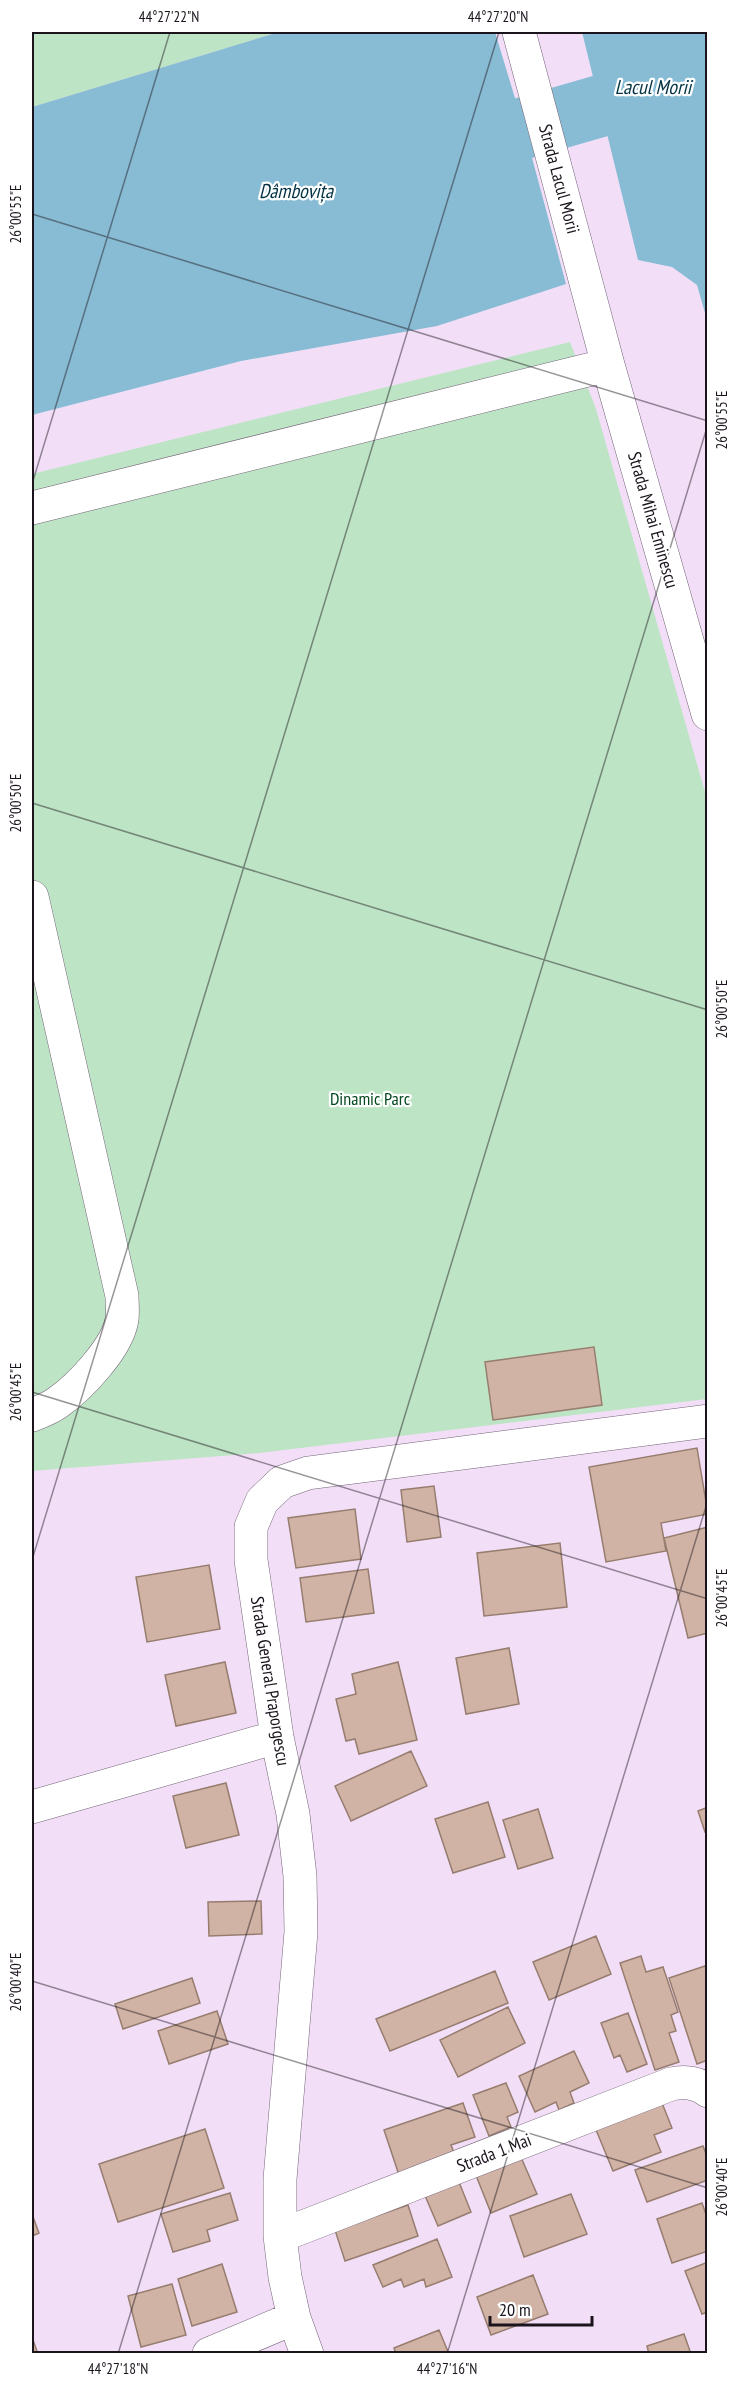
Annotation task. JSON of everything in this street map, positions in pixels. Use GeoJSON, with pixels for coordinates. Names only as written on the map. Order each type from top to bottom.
{"type":"FeatureCollection","features":[{"type":"Feature","properties":{"kind":"street","name":"Strada Lacul Morii"},"geometry":{"type":"LineString","coordinates":[[519,32],[598,326]]}},
{"type":"Feature","properties":{"kind":"street","name":"Strada Mihai Eminescu"},"geometry":{"type":"LineString","coordinates":[[598,326],[708,714]]}},
{"type":"Feature","properties":{"kind":"street"},"geometry":{"type":"LineString","coordinates":[[32,508],[609,365]]}},
{"type":"Feature","properties":{"kind":"street"},"geometry":{"type":"LineString","coordinates":[[32,897],[122,1296],[122,1320],[116,1336],[102,1359],[80,1383],[56,1404],[32,1415]]}},
{"type":"Feature","properties":{"kind":"street","name":"Strada General Praporgescu"},"geometry":{"type":"LineString","coordinates":[[307,2354],[294,2318],[285,2277],[280,2236],[280,2179],[301,1932],[300,1876],[293,1814],[277,1737],[251,1560],[251,1527],[262,1501],[282,1482],[308,1473],[708,1421]]}},
{"type":"Feature","properties":{"kind":"street"},"geometry":{"type":"LineString","coordinates":[[32,1807],[277,1737]]}},
{"type":"Feature","properties":{"kind":"street","name":"Strada 1 Mai"},"geometry":{"type":"LineString","coordinates":[[280,2236],[671,2084],[683,2082],[700,2085],[708,2091]]}},
{"type":"Feature","properties":{"kind":"street"},"geometry":{"type":"LineString","coordinates":[[209,2354],[294,2318]]}},
{"type":"Feature","properties":{"kind":"green space"},"geometry":{"type":"Polygon","coordinates":[[[32,32],[279,32],[32,107],[32,32]]]}},
{"type":"Feature","properties":{"kind":"green space","name":"Dinamic Parc"},"geometry":{"type":"Polygon","coordinates":[[[570,342],[596,409],[707,799],[707,1399],[259,1453],[32,1471],[32,474],[570,342]]]}},
{"type":"Feature","properties":{"kind":"water","name":"Dâmbovița"},"geometry":{"type":"Polygon","coordinates":[[[279,32],[495,32],[524,128],[566,284],[437,326],[241,361],[32,415],[32,107],[279,32]]]}},
{"type":"Feature","properties":{"kind":"water","name":"Lacul Morii"},"geometry":{"type":"Polygon","coordinates":[[[582,32],[707,32],[707,320],[697,285],[672,267],[638,260],[582,32]]]}},
{"type":"Feature","properties":{"kind":"building"},"geometry":{"type":"Polygon","coordinates":[[[594,1347],[602,1405],[493,1420],[485,1362],[594,1347]]]}},
{"type":"Feature","properties":{"kind":"building"},"geometry":{"type":"Polygon","coordinates":[[[697,1448],[708,1514],[661,1523],[666,1551],[606,1562],[589,1467],[697,1448]]]}},
{"type":"Feature","properties":{"kind":"building"},"geometry":{"type":"Polygon","coordinates":[[[434,1486],[441,1537],[407,1542],[401,1490],[434,1486]]]}},
{"type":"Feature","properties":{"kind":"building"},"geometry":{"type":"Polygon","coordinates":[[[355,1509],[361,1559],[296,1568],[288,1518],[355,1509]]]}},
{"type":"Feature","properties":{"kind":"building"},"geometry":{"type":"Polygon","coordinates":[[[708,1527],[708,1633],[688,1638],[664,1538],[708,1527]]]}},
{"type":"Feature","properties":{"kind":"building"},"geometry":{"type":"Polygon","coordinates":[[[560,1543],[567,1607],[484,1616],[477,1553],[560,1543]]]}},
{"type":"Feature","properties":{"kind":"building"},"geometry":{"type":"Polygon","coordinates":[[[209,1565],[220,1629],[147,1642],[136,1577],[209,1565]]]}},
{"type":"Feature","properties":{"kind":"building"},"geometry":{"type":"Polygon","coordinates":[[[368,1569],[374,1613],[306,1622],[300,1578],[368,1569]]]}},
{"type":"Feature","properties":{"kind":"building"},"geometry":{"type":"Polygon","coordinates":[[[509,1648],[519,1704],[466,1714],[456,1658],[509,1648]]]}},
{"type":"Feature","properties":{"kind":"building"},"geometry":{"type":"Polygon","coordinates":[[[225,1662],[236,1713],[176,1726],[165,1675],[225,1662]]]}},
{"type":"Feature","properties":{"kind":"building"},"geometry":{"type":"Polygon","coordinates":[[[398,1662],[417,1740],[359,1754],[355,1739],[346,1741],[336,1699],[356,1694],[352,1674],[398,1662]]]}},
{"type":"Feature","properties":{"kind":"building"},"geometry":{"type":"Polygon","coordinates":[[[411,1751],[427,1786],[351,1821],[335,1786],[411,1751]]]}},
{"type":"Feature","properties":{"kind":"building"},"geometry":{"type":"Polygon","coordinates":[[[226,1783],[239,1835],[186,1848],[173,1796],[226,1783]]]}},
{"type":"Feature","properties":{"kind":"building"},"geometry":{"type":"Polygon","coordinates":[[[488,1802],[505,1857],[453,1873],[435,1819],[488,1802]]]}},
{"type":"Feature","properties":{"kind":"building"},"geometry":{"type":"Polygon","coordinates":[[[708,1807],[708,1831],[705,1832],[698,1811],[708,1807]]]}},
{"type":"Feature","properties":{"kind":"building"},"geometry":{"type":"Polygon","coordinates":[[[538,1809],[553,1858],[518,1869],[503,1820],[538,1809]]]}},
{"type":"Feature","properties":{"kind":"building"},"geometry":{"type":"Polygon","coordinates":[[[261,1901],[262,1934],[209,1936],[208,1902],[261,1901]]]}},
{"type":"Feature","properties":{"kind":"building"},"geometry":{"type":"Polygon","coordinates":[[[596,1936],[611,1974],[549,2000],[533,1962],[596,1936]]]}},
{"type":"Feature","properties":{"kind":"building"},"geometry":{"type":"Polygon","coordinates":[[[641,1956],[646,1972],[663,1967],[678,2012],[671,2015],[676,2031],[669,2033],[679,2062],[655,2070],[620,1963],[641,1956]]]}},
{"type":"Feature","properties":{"kind":"building"},"geometry":{"type":"Polygon","coordinates":[[[705,1966],[708,1973],[708,2060],[697,2064],[669,1978],[705,1966]]]}},
{"type":"Feature","properties":{"kind":"building"},"geometry":{"type":"Polygon","coordinates":[[[495,1971],[508,2003],[390,2051],[376,2019],[495,1971]]]}},
{"type":"Feature","properties":{"kind":"building"},"geometry":{"type":"Polygon","coordinates":[[[192,1978],[200,2003],[123,2029],[115,2004],[192,1978]]]}},
{"type":"Feature","properties":{"kind":"building"},"geometry":{"type":"Polygon","coordinates":[[[508,2007],[525,2043],[458,2077],[440,2040],[508,2007]]]}},
{"type":"Feature","properties":{"kind":"building"},"geometry":{"type":"Polygon","coordinates":[[[217,2011],[228,2044],[169,2064],[158,2031],[217,2011]]]}},
{"type":"Feature","properties":{"kind":"building"},"geometry":{"type":"Polygon","coordinates":[[[628,2013],[647,2064],[627,2072],[620,2055],[614,2058],[601,2023],[628,2013]]]}},
{"type":"Feature","properties":{"kind":"building"},"geometry":{"type":"Polygon","coordinates":[[[574,2051],[589,2083],[570,2092],[574,2103],[559,2110],[556,2102],[535,2112],[519,2076],[574,2051]]]}},
{"type":"Feature","properties":{"kind":"building"},"geometry":{"type":"Polygon","coordinates":[[[506,2083],[518,2112],[507,2117],[511,2127],[489,2136],[473,2095],[506,2083]]]}},
{"type":"Feature","properties":{"kind":"building"},"geometry":{"type":"Polygon","coordinates":[[[660,2098],[672,2128],[654,2135],[661,2152],[613,2171],[594,2125],[660,2098]]]}},
{"type":"Feature","properties":{"kind":"building"},"geometry":{"type":"Polygon","coordinates":[[[463,2103],[475,2137],[451,2145],[455,2155],[399,2175],[384,2130],[463,2103]]]}},
{"type":"Feature","properties":{"kind":"building"},"geometry":{"type":"Polygon","coordinates":[[[205,2129],[224,2188],[118,2222],[99,2164],[205,2129]]]}},
{"type":"Feature","properties":{"kind":"building"},"geometry":{"type":"Polygon","coordinates":[[[703,2146],[708,2159],[708,2180],[647,2202],[635,2170],[703,2146]]]}},
{"type":"Feature","properties":{"kind":"building"},"geometry":{"type":"Polygon","coordinates":[[[520,2155],[537,2194],[491,2213],[475,2173],[520,2155]]]}},
{"type":"Feature","properties":{"kind":"building"},"geometry":{"type":"Polygon","coordinates":[[[457,2177],[471,2212],[438,2226],[423,2191],[457,2177]]]}},
{"type":"Feature","properties":{"kind":"building"},"geometry":{"type":"Polygon","coordinates":[[[230,2193],[238,2220],[207,2230],[210,2241],[173,2252],[161,2214],[230,2193]]]}},
{"type":"Feature","properties":{"kind":"building"},"geometry":{"type":"Polygon","coordinates":[[[571,2194],[587,2234],[524,2257],[510,2216],[571,2194]]]}},
{"type":"Feature","properties":{"kind":"building"},"geometry":{"type":"Polygon","coordinates":[[[702,2203],[708,2220],[708,2251],[672,2263],[657,2219],[702,2203]]]}},
{"type":"Feature","properties":{"kind":"building"},"geometry":{"type":"Polygon","coordinates":[[[408,2205],[418,2236],[345,2261],[335,2230],[408,2205]]]}},
{"type":"Feature","properties":{"kind":"building"},"geometry":{"type":"Polygon","coordinates":[[[32,2214],[39,2233],[32,2236],[32,2214]]]}},
{"type":"Feature","properties":{"kind":"building"},"geometry":{"type":"Polygon","coordinates":[[[437,2239],[452,2277],[426,2287],[424,2279],[404,2287],[401,2279],[383,2287],[373,2265],[437,2239]]]}},
{"type":"Feature","properties":{"kind":"building"},"geometry":{"type":"Polygon","coordinates":[[[708,2262],[708,2312],[702,2314],[685,2271],[708,2262]]]}},
{"type":"Feature","properties":{"kind":"building"},"geometry":{"type":"Polygon","coordinates":[[[222,2264],[237,2312],[192,2326],[178,2279],[222,2264]]]}},
{"type":"Feature","properties":{"kind":"building"},"geometry":{"type":"Polygon","coordinates":[[[533,2275],[548,2314],[491,2335],[477,2297],[533,2275]]]}},
{"type":"Feature","properties":{"kind":"building"},"geometry":{"type":"Polygon","coordinates":[[[172,2284],[186,2335],[141,2347],[128,2296],[172,2284]]]}},
{"type":"Feature","properties":{"kind":"building"},"geometry":{"type":"Polygon","coordinates":[[[439,2330],[449,2354],[396,2354],[394,2348],[439,2330]]]}},
{"type":"Feature","properties":{"kind":"building"},"geometry":{"type":"Polygon","coordinates":[[[684,2334],[691,2354],[649,2354],[647,2346],[684,2334]]]}},
{"type":"Feature","properties":{"kind":"building"},"geometry":{"type":"Polygon","coordinates":[[[32,2337],[38,2354],[32,2354],[32,2337]]]}},
{"type":"Feature","properties":{"kind":"waterway","name":"Dâmbovița"},"geometry":{"type":"LineString","coordinates":[[446,157],[524,128],[708,75]]}}]}
